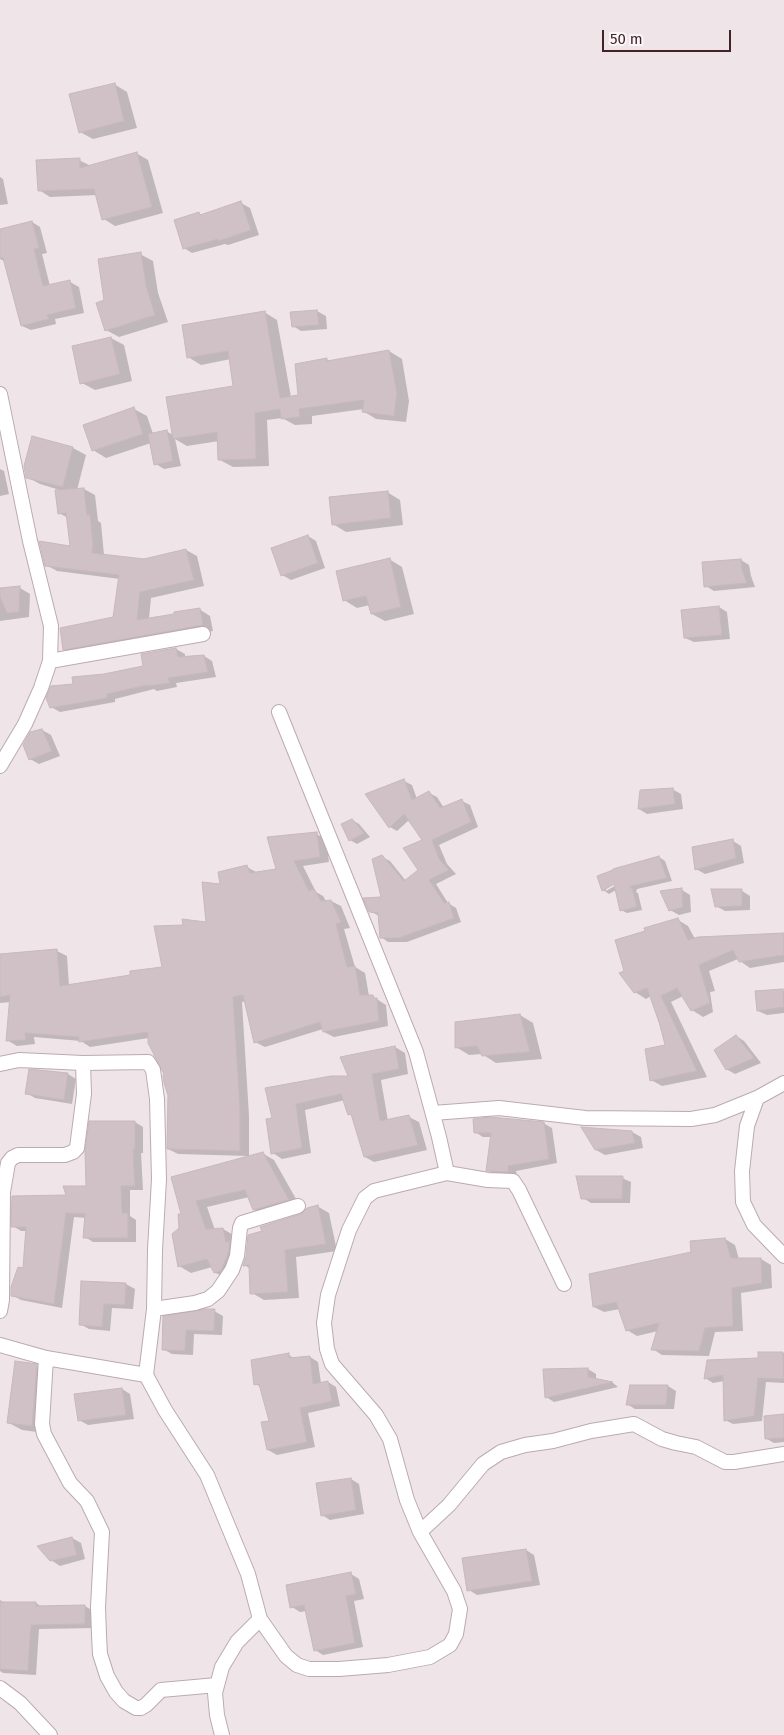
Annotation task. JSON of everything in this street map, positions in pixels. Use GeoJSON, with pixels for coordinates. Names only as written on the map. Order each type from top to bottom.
{"type":"FeatureCollection","features":[{"type":"Feature","properties":{"kind":"street"},"geometry":{"type":"LineString","coordinates":[[0,394],[30,541],[51,626],[50,662],[41,688],[25,724],[0,766]]}},
{"type":"Feature","properties":{"kind":"street"},"geometry":{"type":"LineString","coordinates":[[50,662],[203,634]]}},
{"type":"Feature","properties":{"kind":"street"},"geometry":{"type":"LineString","coordinates":[[279,712],[416,1052],[447,1173]]}},
{"type":"Feature","properties":{"kind":"street"},"geometry":{"type":"LineString","coordinates":[[0,1064],[19,1060],[83,1063],[148,1062],[153,1070],[157,1099],[159,1179],[154,1250],[154,1309],[146,1375],[165,1410],[206,1475],[248,1574],[260,1619],[286,1656],[297,1665],[309,1669],[388,1665],[430,1657],[450,1645],[456,1634],[460,1609],[454,1591],[420,1532],[407,1500],[390,1439],[376,1416],[332,1364],[326,1348],[324,1323],[328,1295],[349,1230],[364,1198],[374,1191],[447,1173],[481,1179],[513,1181],[564,1284]]}},
{"type":"Feature","properties":{"kind":"street"},"geometry":{"type":"LineString","coordinates":[[0,1311],[2,1300],[3,1192],[8,1164],[12,1158],[18,1155],[65,1155],[77,1148],[84,1094],[83,1063]]}},
{"type":"Feature","properties":{"kind":"street"},"geometry":{"type":"LineString","coordinates":[[433,1113],[499,1108],[585,1118],[691,1119],[715,1115],[757,1098],[784,1083]]}},
{"type":"Feature","properties":{"kind":"street"},"geometry":{"type":"LineString","coordinates":[[757,1098],[745,1136],[742,1171],[743,1202],[754,1226],[784,1256]]}},
{"type":"Feature","properties":{"kind":"street"},"geometry":{"type":"LineString","coordinates":[[154,1309],[195,1303],[208,1298],[218,1291],[232,1270],[237,1256],[242,1223],[298,1206]]}},
{"type":"Feature","properties":{"kind":"street"},"geometry":{"type":"LineString","coordinates":[[0,1345],[46,1358],[146,1375]]}},
{"type":"Feature","properties":{"kind":"street"},"geometry":{"type":"LineString","coordinates":[[46,1358],[42,1424],[44,1434],[70,1483],[87,1501],[102,1532],[98,1626],[100,1654],[107,1676],[116,1692],[124,1701],[136,1708],[146,1706],[161,1690],[217,1685]]}},
{"type":"Feature","properties":{"kind":"street"},"geometry":{"type":"LineString","coordinates":[[420,1532],[449,1505],[482,1464],[501,1452],[591,1431],[634,1424],[662,1439],[696,1447],[725,1462],[784,1454]]}},
{"type":"Feature","properties":{"kind":"street"},"geometry":{"type":"LineString","coordinates":[[222,1735],[217,1715],[215,1693],[222,1667],[237,1642],[260,1619]]}},
{"type":"Feature","properties":{"kind":"street"},"geometry":{"type":"LineString","coordinates":[[0,1688],[20,1704],[50,1735]]}},
{"type":"Feature","properties":{"kind":"building"},"geometry":{"type":"Polygon","coordinates":[[[115,83],[124,121],[79,133],[69,94],[115,83]]]}},
{"type":"Feature","properties":{"kind":"building"},"geometry":{"type":"Polygon","coordinates":[[[137,152],[152,207],[102,220],[94,189],[38,191],[36,160],[80,158],[80,168],[137,152]]]}},
{"type":"Feature","properties":{"kind":"building"},"geometry":{"type":"Polygon","coordinates":[[[241,201],[251,230],[219,241],[218,239],[183,249],[174,220],[199,212],[200,215],[241,201]]]}},
{"type":"Feature","properties":{"kind":"building"},"geometry":{"type":"Polygon","coordinates":[[[32,221],[39,248],[34,249],[43,286],[70,280],[76,308],[47,315],[49,319],[21,326],[3,258],[0,258],[0,229],[32,221]]]}},
{"type":"Feature","properties":{"kind":"building"},"geometry":{"type":"Polygon","coordinates":[[[141,252],[146,285],[155,315],[105,331],[96,303],[104,300],[98,259],[141,252]]]}},
{"type":"Feature","properties":{"kind":"building"},"geometry":{"type":"Polygon","coordinates":[[[317,310],[319,325],[292,327],[290,312],[317,310]]]}},
{"type":"Feature","properties":{"kind":"building"},"geometry":{"type":"Polygon","coordinates":[[[265,311],[280,398],[298,395],[295,364],[327,358],[327,361],[389,350],[397,393],[394,416],[362,412],[364,400],[299,409],[300,417],[281,419],[280,409],[255,413],[256,459],[218,460],[217,432],[173,439],[166,397],[233,386],[228,351],[187,358],[182,325],[265,311]]]}},
{"type":"Feature","properties":{"kind":"building"},"geometry":{"type":"Polygon","coordinates":[[[111,337],[120,374],[80,384],[72,346],[111,337]]]}},
{"type":"Feature","properties":{"kind":"building"},"geometry":{"type":"Polygon","coordinates":[[[134,407],[143,434],[92,451],[83,425],[134,407]]]}},
{"type":"Feature","properties":{"kind":"building"},"geometry":{"type":"Polygon","coordinates":[[[167,430],[173,461],[154,465],[148,434],[167,430]]]}},
{"type":"Feature","properties":{"kind":"building"},"geometry":{"type":"Polygon","coordinates":[[[32,436],[73,447],[63,487],[26,478],[24,466],[32,436]]]}},
{"type":"Feature","properties":{"kind":"building"},"geometry":{"type":"Polygon","coordinates":[[[84,488],[87,515],[90,515],[92,553],[144,559],[186,549],[194,580],[140,592],[137,620],[200,608],[203,625],[63,650],[60,628],[113,617],[119,575],[45,566],[39,541],[70,546],[66,513],[58,514],[55,490],[84,488]]]}},
{"type":"Feature","properties":{"kind":"building"},"geometry":{"type":"Polygon","coordinates":[[[388,491],[391,518],[332,525],[329,497],[388,491]]]}},
{"type":"Feature","properties":{"kind":"building"},"geometry":{"type":"Polygon","coordinates":[[[308,535],[318,563],[281,576],[271,548],[308,535]]]}},
{"type":"Feature","properties":{"kind":"building"},"geometry":{"type":"Polygon","coordinates":[[[390,558],[401,607],[371,614],[366,596],[343,601],[336,571],[390,558]]]}},
{"type":"Feature","properties":{"kind":"building"},"geometry":{"type":"Polygon","coordinates":[[[741,559],[742,570],[747,583],[704,587],[702,562],[741,559]]]}},
{"type":"Feature","properties":{"kind":"building"},"geometry":{"type":"Polygon","coordinates":[[[20,586],[19,612],[7,613],[0,597],[0,588],[20,586]]]}},
{"type":"Feature","properties":{"kind":"building"},"geometry":{"type":"Polygon","coordinates":[[[719,606],[722,635],[684,638],[681,610],[719,606]]]}},
{"type":"Feature","properties":{"kind":"building"},"geometry":{"type":"Polygon","coordinates":[[[176,648],[178,657],[204,655],[208,672],[168,678],[170,683],[147,685],[107,694],[107,698],[50,708],[46,698],[51,686],[73,684],[72,677],[104,674],[143,666],[141,654],[176,648]]]}},
{"type":"Feature","properties":{"kind":"building"},"geometry":{"type":"Polygon","coordinates":[[[42,729],[52,751],[29,760],[23,745],[30,732],[42,729]]]}},
{"type":"Feature","properties":{"kind":"building"},"geometry":{"type":"Polygon","coordinates":[[[404,779],[412,800],[429,791],[440,808],[462,799],[471,822],[432,840],[439,859],[449,870],[429,880],[444,903],[449,902],[454,918],[399,938],[380,938],[378,913],[369,912],[363,898],[381,897],[372,859],[382,855],[404,881],[418,870],[403,848],[422,840],[404,814],[389,828],[365,794],[404,779]]]}},
{"type":"Feature","properties":{"kind":"building"},"geometry":{"type":"Polygon","coordinates":[[[673,788],[675,804],[638,809],[640,790],[673,788]]]}},
{"type":"Feature","properties":{"kind":"building"},"geometry":{"type":"Polygon","coordinates":[[[352,819],[364,833],[349,841],[341,824],[352,819]]]}},
{"type":"Feature","properties":{"kind":"building"},"geometry":{"type":"Polygon","coordinates":[[[317,832],[320,857],[294,861],[309,891],[314,889],[321,901],[331,900],[341,922],[336,924],[347,967],[355,966],[360,995],[373,995],[374,998],[377,998],[379,1021],[323,1032],[320,1022],[254,1043],[243,995],[233,997],[240,1110],[240,1151],[167,1149],[168,1095],[164,1083],[164,1074],[148,1043],[148,1032],[79,1042],[79,1037],[25,1033],[26,1040],[6,1041],[10,995],[0,997],[0,954],[57,949],[60,986],[130,975],[130,971],[162,967],[154,926],[183,925],[182,919],[206,922],[202,882],[220,884],[218,872],[247,865],[250,873],[276,869],[267,837],[317,832]]]}},
{"type":"Feature","properties":{"kind":"building"},"geometry":{"type":"Polygon","coordinates":[[[733,839],[736,858],[695,870],[692,847],[733,839]]]}},
{"type":"Feature","properties":{"kind":"building"},"geometry":{"type":"Polygon","coordinates":[[[659,856],[667,878],[631,886],[630,888],[632,888],[637,907],[620,911],[614,884],[602,891],[597,876],[613,869],[659,856]]]}},
{"type":"Feature","properties":{"kind":"building"},"geometry":{"type":"Polygon","coordinates":[[[682,888],[683,907],[669,911],[660,891],[682,888]]]}},
{"type":"Feature","properties":{"kind":"building"},"geometry":{"type":"Polygon","coordinates":[[[711,889],[742,889],[742,906],[715,907],[711,889]]]}},
{"type":"Feature","properties":{"kind":"building"},"geometry":{"type":"Polygon","coordinates":[[[678,918],[688,940],[698,937],[784,933],[784,955],[739,962],[733,950],[699,965],[710,1003],[691,1011],[677,988],[661,996],[697,1071],[650,1081],[645,1049],[665,1045],[647,988],[634,993],[619,973],[624,971],[615,940],[645,931],[644,928],[678,918]]]}},
{"type":"Feature","properties":{"kind":"building"},"geometry":{"type":"Polygon","coordinates":[[[783,989],[784,1007],[757,1011],[755,991],[783,989]]]}},
{"type":"Feature","properties":{"kind":"building"},"geometry":{"type":"Polygon","coordinates":[[[520,1014],[530,1052],[482,1056],[477,1046],[455,1048],[455,1022],[520,1014]]]}},
{"type":"Feature","properties":{"kind":"building"},"geometry":{"type":"Polygon","coordinates":[[[736,1035],[754,1058],[726,1070],[714,1050],[736,1035]]]}},
{"type":"Feature","properties":{"kind":"building"},"geometry":{"type":"Polygon","coordinates":[[[395,1046],[399,1069],[372,1074],[380,1121],[409,1115],[418,1145],[364,1157],[351,1114],[348,1115],[341,1094],[296,1104],[302,1148],[271,1154],[266,1119],[272,1118],[265,1088],[331,1076],[348,1076],[340,1057],[395,1046]]]}},
{"type":"Feature","properties":{"kind":"building"},"geometry":{"type":"Polygon","coordinates":[[[29,1069],[68,1073],[64,1100],[25,1094],[29,1069]]]}},
{"type":"Feature","properties":{"kind":"building"},"geometry":{"type":"Polygon","coordinates":[[[490,1117],[544,1122],[549,1159],[508,1166],[508,1172],[486,1171],[491,1133],[474,1133],[473,1119],[490,1117]]]}},
{"type":"Feature","properties":{"kind":"building"},"geometry":{"type":"Polygon","coordinates":[[[89,1121],[135,1121],[135,1149],[133,1149],[135,1186],[121,1186],[122,1213],[128,1213],[128,1238],[83,1238],[85,1214],[66,1213],[54,1304],[11,1296],[11,1287],[18,1267],[23,1268],[26,1227],[11,1227],[12,1196],[66,1195],[63,1186],[86,1186],[85,1151],[89,1121]]]}},
{"type":"Feature","properties":{"kind":"building"},"geometry":{"type":"Polygon","coordinates":[[[581,1127],[632,1131],[635,1143],[595,1150],[581,1127]]]}},
{"type":"Feature","properties":{"kind":"building"},"geometry":{"type":"Polygon","coordinates":[[[263,1152],[289,1200],[253,1210],[245,1190],[196,1201],[206,1229],[223,1228],[226,1242],[230,1241],[228,1254],[221,1271],[214,1273],[207,1259],[178,1267],[172,1234],[179,1228],[178,1214],[181,1214],[171,1177],[263,1152]]]}},
{"type":"Feature","properties":{"kind":"building"},"geometry":{"type":"Polygon","coordinates":[[[576,1176],[623,1176],[622,1199],[581,1199],[576,1176]]]}},
{"type":"Feature","properties":{"kind":"building"},"geometry":{"type":"Polygon","coordinates":[[[318,1205],[326,1244],[285,1250],[288,1292],[250,1294],[249,1265],[243,1266],[246,1257],[248,1235],[262,1231],[260,1227],[301,1214],[307,1208],[318,1205]]]}},
{"type":"Feature","properties":{"kind":"building"},"geometry":{"type":"Polygon","coordinates":[[[725,1238],[731,1258],[761,1258],[762,1283],[732,1288],[733,1326],[705,1328],[699,1351],[651,1350],[659,1323],[626,1331],[616,1302],[593,1307],[589,1274],[691,1252],[690,1241],[725,1238]]]}},
{"type":"Feature","properties":{"kind":"building"},"geometry":{"type":"Polygon","coordinates":[[[81,1281],[126,1283],[125,1305],[104,1304],[102,1327],[79,1325],[81,1281]]]}},
{"type":"Feature","properties":{"kind":"building"},"geometry":{"type":"Polygon","coordinates":[[[215,1309],[214,1331],[186,1330],[185,1351],[162,1350],[163,1316],[215,1309]]]}},
{"type":"Feature","properties":{"kind":"building"},"geometry":{"type":"Polygon","coordinates":[[[758,1352],[783,1352],[784,1379],[758,1378],[754,1416],[724,1421],[723,1375],[704,1379],[707,1360],[758,1358],[758,1352]]]}},
{"type":"Feature","properties":{"kind":"building"},"geometry":{"type":"Polygon","coordinates":[[[289,1353],[289,1358],[310,1356],[313,1384],[328,1381],[332,1401],[300,1408],[307,1442],[267,1450],[261,1422],[269,1421],[259,1384],[254,1385],[251,1360],[289,1353]]]}},
{"type":"Feature","properties":{"kind":"building"},"geometry":{"type":"Polygon","coordinates":[[[15,1361],[37,1364],[32,1426],[7,1423],[15,1361]]]}},
{"type":"Feature","properties":{"kind":"building"},"geometry":{"type":"Polygon","coordinates":[[[588,1368],[588,1377],[613,1382],[545,1398],[543,1369],[588,1368]]]}},
{"type":"Feature","properties":{"kind":"building"},"geometry":{"type":"Polygon","coordinates":[[[630,1385],[668,1385],[666,1405],[626,1405],[630,1385]]]}},
{"type":"Feature","properties":{"kind":"building"},"geometry":{"type":"Polygon","coordinates":[[[122,1388],[126,1415],[78,1421],[74,1394],[122,1388]]]}},
{"type":"Feature","properties":{"kind":"building"},"geometry":{"type":"Polygon","coordinates":[[[784,1414],[784,1438],[765,1439],[764,1416],[784,1414]]]}},
{"type":"Feature","properties":{"kind":"building"},"geometry":{"type":"Polygon","coordinates":[[[351,1478],[356,1510],[321,1516],[316,1483],[351,1478]]]}},
{"type":"Feature","properties":{"kind":"building"},"geometry":{"type":"Polygon","coordinates":[[[72,1537],[77,1555],[50,1561],[37,1546],[72,1537]]]}},
{"type":"Feature","properties":{"kind":"building"},"geometry":{"type":"Polygon","coordinates":[[[526,1549],[532,1581],[467,1591],[462,1558],[526,1549]]]}},
{"type":"Feature","properties":{"kind":"building"},"geometry":{"type":"Polygon","coordinates":[[[351,1572],[356,1594],[346,1596],[355,1643],[314,1651],[304,1605],[290,1608],[286,1585],[351,1572]]]}},
{"type":"Feature","properties":{"kind":"building"},"geometry":{"type":"Polygon","coordinates":[[[0,1602],[36,1602],[36,1606],[85,1605],[85,1624],[31,1625],[28,1671],[0,1669],[0,1602]]]}}]}
